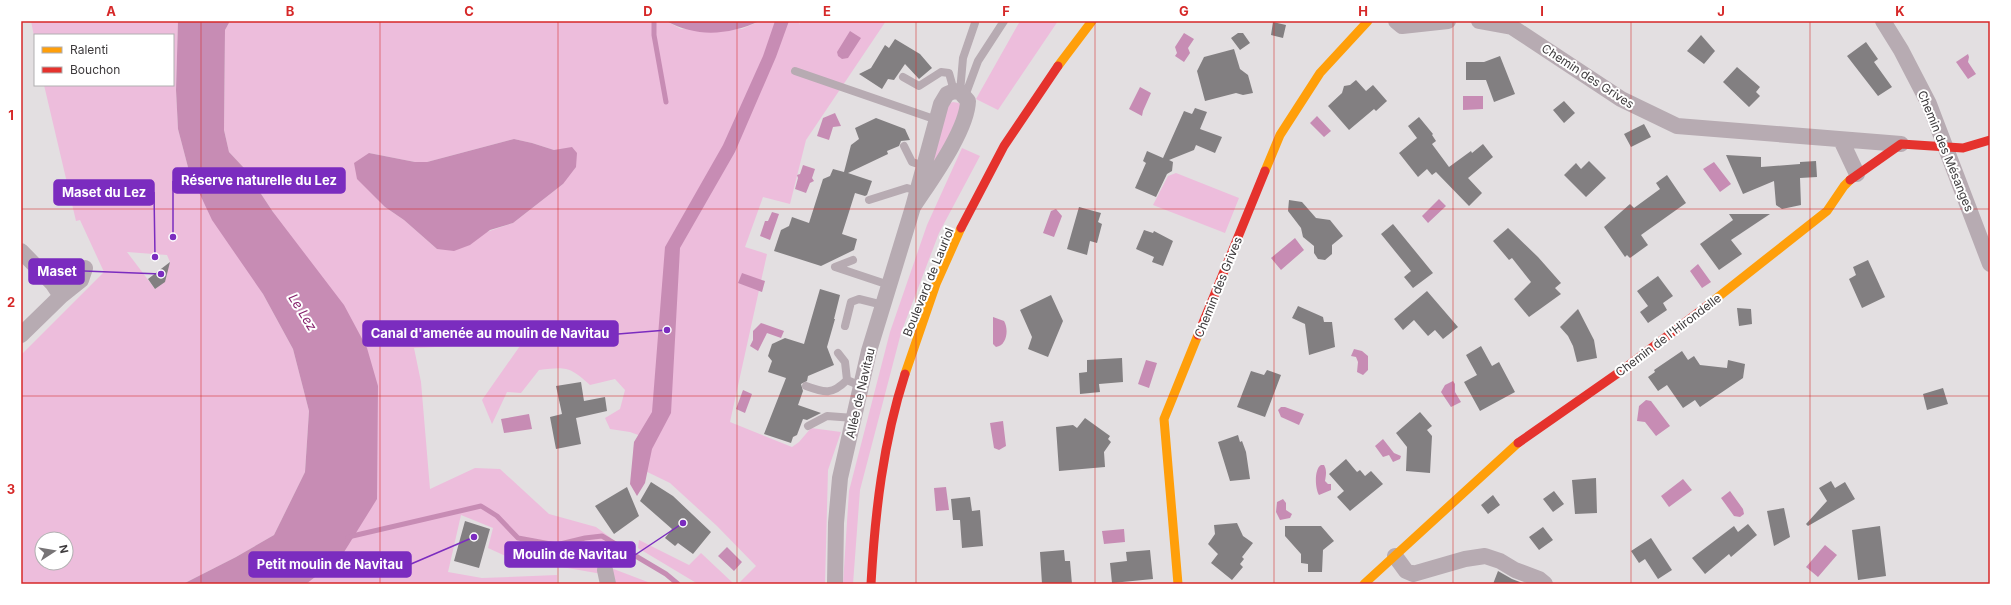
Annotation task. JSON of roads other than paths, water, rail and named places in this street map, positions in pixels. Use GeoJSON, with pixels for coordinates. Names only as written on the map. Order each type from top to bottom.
{"type":"FeatureCollection","features":[{"type":"Feature","properties":{"kind":"street","name":"Boulevard de Lauriol"},"geometry":{"type":"LineString","coordinates":[[871,584],[881,480],[896,406],[934,290],[979,190],[1002,150],[1049,78],[1092,21]]}},
{"type":"Feature","properties":{"kind":"street","name":"Chemin des Grives"},"geometry":{"type":"LineString","coordinates":[[1178,584],[1164,420],[1280,135],[1320,73],[1368,21]]}},
{"type":"Feature","properties":{"kind":"street"},"geometry":{"type":"LineString","coordinates":[[1396,21],[1402,26],[1448,21]]}},
{"type":"Feature","properties":{"kind":"street","name":"Chemin des Grives"},"geometry":{"type":"LineString","coordinates":[[1479,21],[1512,27],[1621,100],[1677,126],[1901,144]]}},
{"type":"Feature","properties":{"kind":"street","name":"Chemin des Mésanges"},"geometry":{"type":"LineString","coordinates":[[1883,21],[1901,50],[1929,104],[1990,264]]}},
{"type":"Feature","properties":{"kind":"street","name":"Allée de Navitau"},"geometry":{"type":"LineString","coordinates":[[835,584],[836,522],[840,478],[854,418],[854,383],[869,351],[889,285],[913,207],[918,191],[941,104],[947,94],[960,93],[968,101],[968,108],[959,130],[938,168],[913,207]]}},
{"type":"Feature","properties":{"kind":"street"},"geometry":{"type":"LineString","coordinates":[[1841,140],[1857,174]]}},
{"type":"Feature","properties":{"kind":"street"},"geometry":{"type":"LineString","coordinates":[[1901,144],[1963,148],[1990,140]]}},
{"type":"Feature","properties":{"kind":"street","name":"Chemin de l'Hirondelle"},"geometry":{"type":"LineString","coordinates":[[1364,584],[1521,440],[1621,371],[1744,278],[1827,212],[1844,186],[1857,174],[1901,144]]}},
{"type":"Feature","properties":{"kind":"street"},"geometry":{"type":"LineString","coordinates":[[21,250],[54,284],[60,296]]}},
{"type":"Feature","properties":{"kind":"street"},"geometry":{"type":"LineString","coordinates":[[21,335],[60,296],[81,280],[85,268]]}},
{"type":"Feature","properties":{"kind":"street"},"geometry":{"type":"LineString","coordinates":[[889,488],[896,406]]}},
{"type":"Feature","properties":{"kind":"street"},"geometry":{"type":"LineString","coordinates":[[1395,556],[1410,578],[1419,573],[1465,559],[1485,556],[1500,560],[1515,570],[1539,579],[1545,584]]}},
{"type":"Feature","properties":{"kind":"street"},"geometry":{"type":"LineString","coordinates":[[865,584],[871,574]]}},
{"type":"Feature","properties":{"kind":"lane"},"geometry":{"type":"LineString","coordinates":[[960,93],[978,61],[1004,21]]}},
{"type":"Feature","properties":{"kind":"lane"},"geometry":{"type":"LineString","coordinates":[[960,93],[964,58],[975,23]]}},
{"type":"Feature","properties":{"kind":"lane"},"geometry":{"type":"LineString","coordinates":[[795,71],[937,120]]}},
{"type":"Feature","properties":{"kind":"lane"},"geometry":{"type":"LineString","coordinates":[[903,77],[919,86],[941,72],[948,73],[960,93]]}},
{"type":"Feature","properties":{"kind":"lane"},"geometry":{"type":"LineString","coordinates":[[904,146],[912,162],[924,166]]}},
{"type":"Feature","properties":{"kind":"lane"},"geometry":{"type":"LineString","coordinates":[[869,200],[907,188],[918,191]]}},
{"type":"Feature","properties":{"kind":"lane"},"geometry":{"type":"LineString","coordinates":[[853,260],[835,267],[889,285]]}},
{"type":"Feature","properties":{"kind":"lane"},"geometry":{"type":"LineString","coordinates":[[845,326],[851,302],[859,299],[883,305]]}},
{"type":"Feature","properties":{"kind":"lane"},"geometry":{"type":"LineString","coordinates":[[806,386],[821,392],[833,392],[854,383],[845,362],[838,353]]}},
{"type":"Feature","properties":{"kind":"lane"},"geometry":{"type":"LineString","coordinates":[[808,426],[827,416],[854,418]]}},
{"type":"Feature","properties":{"kind":"water","name":"Le Lez"},"geometry":{"type":"Polygon","coordinates":[[[178,21],[230,21],[225,30],[224,130],[229,152],[244,168],[273,212],[344,305],[367,348],[378,386],[377,499],[341,557],[306,584],[183,584],[236,557],[274,535],[305,472],[309,411],[293,349],[263,294],[212,220],[189,171],[178,129],[176,90],[178,21]]]}},
{"type":"Feature","properties":{"kind":"water"},"geometry":{"type":"Polygon","coordinates":[[[666,21],[760,21],[725,32],[713,33],[690,30],[666,21]]]}},
{"type":"Feature","properties":{"kind":"water"},"geometry":{"type":"Polygon","coordinates":[[[775,21],[789,21],[776,57],[735,152],[680,248],[671,413],[652,449],[645,483],[637,496],[630,484],[634,442],[652,412],[665,247],[723,145],[763,56],[775,21]]]}},
{"type":"Feature","properties":{"kind":"water"},"geometry":{"type":"Polygon","coordinates":[[[850,31],[861,38],[848,58],[842,59],[838,56],[837,52],[850,31]]]}},
{"type":"Feature","properties":{"kind":"water"},"geometry":{"type":"Polygon","coordinates":[[[1184,33],[1194,39],[1188,48],[1190,53],[1184,62],[1175,56],[1177,53],[1175,47],[1184,33]]]}},
{"type":"Feature","properties":{"kind":"water"},"geometry":{"type":"Polygon","coordinates":[[[1968,54],[1968,62],[1976,74],[1968,79],[1956,62],[1968,54]]]}},
{"type":"Feature","properties":{"kind":"water"},"geometry":{"type":"Polygon","coordinates":[[[1140,87],[1151,93],[1142,116],[1129,109],[1140,87]]]}},
{"type":"Feature","properties":{"kind":"water"},"geometry":{"type":"Polygon","coordinates":[[[1463,96],[1483,96],[1483,109],[1463,110],[1463,96]]]}},
{"type":"Feature","properties":{"kind":"water"},"geometry":{"type":"Polygon","coordinates":[[[835,113],[841,126],[833,127],[829,140],[817,136],[823,118],[835,113]]]}},
{"type":"Feature","properties":{"kind":"water"},"geometry":{"type":"Polygon","coordinates":[[[1317,116],[1331,131],[1324,137],[1310,123],[1317,116]]]}},
{"type":"Feature","properties":{"kind":"water"},"geometry":{"type":"Polygon","coordinates":[[[514,139],[554,150],[572,147],[577,153],[576,167],[563,184],[513,223],[490,230],[470,245],[454,251],[437,249],[404,220],[385,207],[357,179],[354,163],[369,153],[415,162],[427,162],[514,139]]]}},
{"type":"Feature","properties":{"kind":"water"},"geometry":{"type":"Polygon","coordinates":[[[1714,162],[1731,184],[1720,192],[1703,169],[1714,162]]]}},
{"type":"Feature","properties":{"kind":"water"},"geometry":{"type":"Polygon","coordinates":[[[803,165],[815,169],[812,178],[814,181],[810,183],[806,193],[795,189],[798,178],[797,175],[800,174],[803,165]]]}},
{"type":"Feature","properties":{"kind":"water"},"geometry":{"type":"Polygon","coordinates":[[[1439,199],[1446,206],[1428,223],[1422,216],[1439,199]]]}},
{"type":"Feature","properties":{"kind":"water"},"geometry":{"type":"Polygon","coordinates":[[[1056,209],[1062,216],[1054,237],[1043,233],[1051,211],[1056,209]]]}},
{"type":"Feature","properties":{"kind":"water"},"geometry":{"type":"Polygon","coordinates":[[[772,212],[779,214],[770,240],[760,236],[765,221],[768,221],[772,212]]]}},
{"type":"Feature","properties":{"kind":"water"},"geometry":{"type":"Polygon","coordinates":[[[1295,238],[1304,250],[1281,270],[1271,258],[1295,238]]]}},
{"type":"Feature","properties":{"kind":"water"},"geometry":{"type":"Polygon","coordinates":[[[1698,264],[1711,282],[1702,288],[1690,271],[1698,264]]]}},
{"type":"Feature","properties":{"kind":"water"},"geometry":{"type":"Polygon","coordinates":[[[742,273],[765,281],[762,292],[738,283],[742,273]]]}},
{"type":"Feature","properties":{"kind":"water"},"geometry":{"type":"Polygon","coordinates":[[[993,317],[1004,321],[1007,332],[1003,344],[996,347],[993,344],[993,317]]]}},
{"type":"Feature","properties":{"kind":"water"},"geometry":{"type":"Polygon","coordinates":[[[761,323],[784,331],[781,338],[767,333],[758,351],[750,346],[753,340],[753,331],[761,323]]]}},
{"type":"Feature","properties":{"kind":"water"},"geometry":{"type":"Polygon","coordinates":[[[1354,349],[1362,351],[1368,356],[1368,370],[1363,375],[1357,372],[1358,362],[1356,357],[1351,356],[1354,349]]]}},
{"type":"Feature","properties":{"kind":"water"},"geometry":{"type":"Polygon","coordinates":[[[1146,360],[1157,363],[1149,388],[1138,384],[1146,360]]]}},
{"type":"Feature","properties":{"kind":"water"},"geometry":{"type":"Polygon","coordinates":[[[1453,381],[1455,384],[1455,392],[1461,402],[1451,407],[1441,392],[1445,385],[1453,381]]]}},
{"type":"Feature","properties":{"kind":"water"},"geometry":{"type":"Polygon","coordinates":[[[743,390],[752,394],[745,413],[736,409],[743,390]]]}},
{"type":"Feature","properties":{"kind":"water"},"geometry":{"type":"Polygon","coordinates":[[[1646,400],[1651,401],[1670,426],[1656,436],[1645,422],[1637,421],[1639,406],[1646,400]]]}},
{"type":"Feature","properties":{"kind":"water"},"geometry":{"type":"Polygon","coordinates":[[[1281,407],[1304,414],[1299,425],[1281,417],[1278,410],[1281,407]]]}},
{"type":"Feature","properties":{"kind":"water"},"geometry":{"type":"Polygon","coordinates":[[[529,414],[532,429],[504,433],[501,419],[529,414]]]}},
{"type":"Feature","properties":{"kind":"water"},"geometry":{"type":"Polygon","coordinates":[[[1003,421],[1006,446],[999,450],[994,448],[990,423],[1003,421]]]}},
{"type":"Feature","properties":{"kind":"water"},"geometry":{"type":"Polygon","coordinates":[[[1383,439],[1394,453],[1401,456],[1400,459],[1393,462],[1389,455],[1383,457],[1375,446],[1383,439]]]}},
{"type":"Feature","properties":{"kind":"water"},"geometry":{"type":"Polygon","coordinates":[[[1321,465],[1324,465],[1325,467],[1325,481],[1328,484],[1331,484],[1331,490],[1319,495],[1316,475],[1321,465]]]}},
{"type":"Feature","properties":{"kind":"water"},"geometry":{"type":"Polygon","coordinates":[[[1683,479],[1692,490],[1669,507],[1661,496],[1683,479]]]}},
{"type":"Feature","properties":{"kind":"water"},"geometry":{"type":"Polygon","coordinates":[[[946,487],[949,510],[936,511],[934,488],[946,487]]]}},
{"type":"Feature","properties":{"kind":"water"},"geometry":{"type":"Polygon","coordinates":[[[1730,491],[1743,509],[1744,514],[1740,517],[1734,516],[1721,498],[1730,491]]]}},
{"type":"Feature","properties":{"kind":"water"},"geometry":{"type":"Polygon","coordinates":[[[1283,499],[1286,503],[1286,510],[1292,514],[1290,518],[1280,520],[1276,512],[1277,502],[1283,499]]]}},
{"type":"Feature","properties":{"kind":"water"},"geometry":{"type":"Polygon","coordinates":[[[1124,529],[1125,542],[1104,544],[1102,531],[1124,529]]]}},
{"type":"Feature","properties":{"kind":"water"},"geometry":{"type":"Polygon","coordinates":[[[1825,545],[1837,555],[1818,577],[1806,567],[1825,545]]]}},
{"type":"Feature","properties":{"kind":"water"},"geometry":{"type":"Polygon","coordinates":[[[727,547],[742,562],[734,571],[718,556],[727,547]]]}},
{"type":"Feature","properties":{"kind":"waterway"},"geometry":{"type":"LineString","coordinates":[[654,21],[654,35],[666,102]]}},
{"type":"Feature","properties":{"kind":"waterway"},"geometry":{"type":"LineString","coordinates":[[348,537],[481,506],[497,516],[518,538],[556,545],[585,538],[602,536],[666,574],[678,584]]}},
{"type":"Feature","properties":{"kind":"place","name":"Réserve naturelle du Lez"},"geometry":{"type":"Point","coordinates":[173,237]}},
{"type":"Feature","properties":{"kind":"place","name":"Maset du Lez"},"geometry":{"type":"Point","coordinates":[155,257]}},
{"type":"Feature","properties":{"kind":"place","name":"Maset"},"geometry":{"type":"Point","coordinates":[161,274]}},
{"type":"Feature","properties":{"kind":"place","name":"Canal d'amenée au moulin de Navitau"},"geometry":{"type":"Point","coordinates":[667,330]}},
{"type":"Feature","properties":{"kind":"place","name":"Moulin de Navitau"},"geometry":{"type":"Point","coordinates":[683,523]}},
{"type":"Feature","properties":{"kind":"place","name":"Petit moulin de Navitau"},"geometry":{"type":"Point","coordinates":[474,537]}}]}
